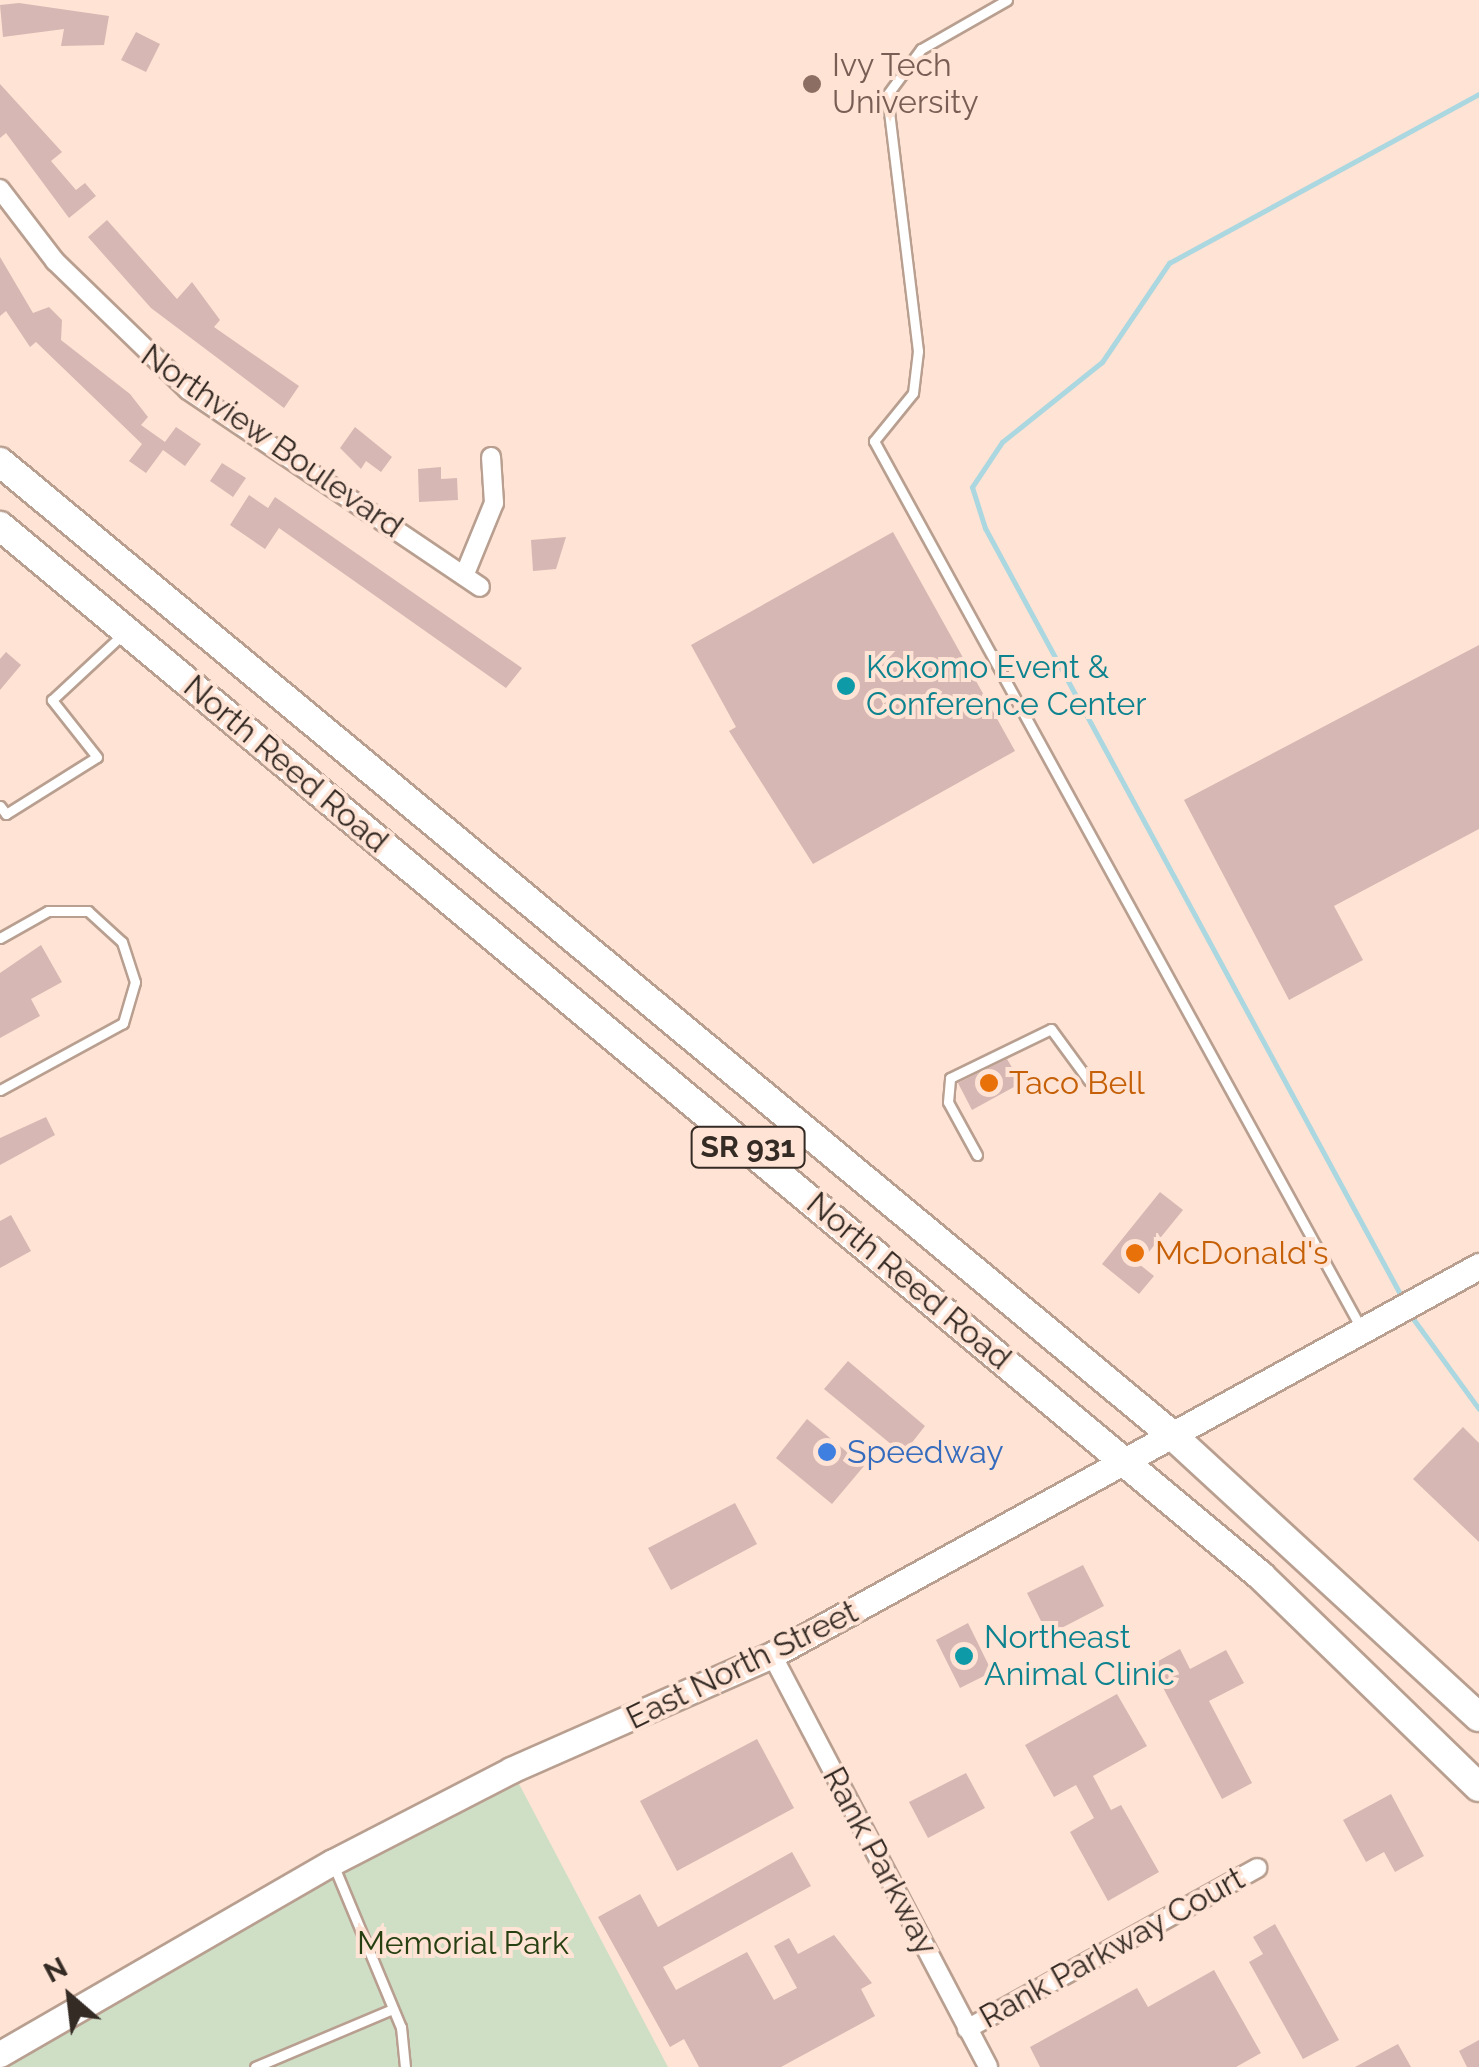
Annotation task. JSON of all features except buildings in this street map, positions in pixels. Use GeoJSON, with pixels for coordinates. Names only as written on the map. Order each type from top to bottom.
{"type":"FeatureCollection","features":[{"type":"Feature","properties":{"kind":"main road","name":"North Reed Road"},"geometry":{"type":"LineString","coordinates":[[0,462],[1173,1436],[1479,1716]]}},
{"type":"Feature","properties":{"kind":"main road","name":"North Reed Road"},"geometry":{"type":"LineString","coordinates":[[0,526],[1260,1576],[1479,1787]]}},
{"type":"Feature","properties":{"kind":"street","name":"Northview Boulevard"},"geometry":{"type":"LineString","coordinates":[[0,189],[55,261],[188,390],[472,581],[494,503],[491,456]]}},
{"type":"Feature","properties":{"kind":"street","name":"East North Street"},"geometry":{"type":"LineString","coordinates":[[0,2054],[333,1862],[512,1770],[772,1655],[1479,1266]]}},
{"type":"Feature","properties":{"kind":"street","name":"Rank Parkway"},"geometry":{"type":"LineString","coordinates":[[772,1655],[988,2067]]}},
{"type":"Feature","properties":{"kind":"street","name":"Rank Parkway Court"},"geometry":{"type":"LineString","coordinates":[[968,2029],[1257,1868]]}},
{"type":"Feature","properties":{"kind":"lane"},"geometry":{"type":"LineString","coordinates":[[1007,0],[921,49],[887,94],[918,351],[913,392],[874,441],[1362,1330]]}},
{"type":"Feature","properties":{"kind":"lane"},"geometry":{"type":"LineString","coordinates":[[0,806],[6,814],[97,757],[52,700],[126,631]]}},
{"type":"Feature","properties":{"kind":"lane"},"geometry":{"type":"LineString","coordinates":[[0,938],[48,910],[88,912],[122,942],[135,982],[123,1023],[0,1090]]}},
{"type":"Feature","properties":{"kind":"lane"},"geometry":{"type":"LineString","coordinates":[[977,1155],[948,1102],[950,1078],[1051,1030],[1089,1081]]}},
{"type":"Feature","properties":{"kind":"lane"},"geometry":{"type":"LineString","coordinates":[[333,1862],[392,2009],[405,2067]]}},
{"type":"Feature","properties":{"kind":"lane"},"geometry":{"type":"LineString","coordinates":[[256,2067],[392,2009]]}},
{"type":"Feature","properties":{"kind":"green space","name":"Memorial Park"},"geometry":{"type":"Polygon","coordinates":[[[517,1780],[668,2067],[0,2067],[330,1872],[517,1780]]]}},
{"type":"Feature","properties":{"kind":"waterway"},"geometry":{"type":"LineString","coordinates":[[1399,1292],[985,528],[972,487],[1002,442],[1102,362],[1169,263],[1479,94]]}},
{"type":"Feature","properties":{"kind":"waterway"},"geometry":{"type":"LineString","coordinates":[[1414,1320],[1479,1409]]}},
{"type":"Feature","properties":{"kind":"place","name":"Ivy Tech University"},"geometry":{"type":"Point","coordinates":[812,84]}},
{"type":"Feature","properties":{"kind":"place","name":"Kokomo Event & Conference Center"},"geometry":{"type":"Point","coordinates":[846,686]}},
{"type":"Feature","properties":{"kind":"place","name":"Taco Bell"},"geometry":{"type":"Point","coordinates":[989,1083]}},
{"type":"Feature","properties":{"kind":"place","name":"McDonald's"},"geometry":{"type":"Point","coordinates":[1135,1253]}},
{"type":"Feature","properties":{"kind":"place","name":"Speedway"},"geometry":{"type":"Point","coordinates":[827,1452]}},
{"type":"Feature","properties":{"kind":"place","name":"Northeast Animal Clinic"},"geometry":{"type":"Point","coordinates":[964,1656]}}]}
